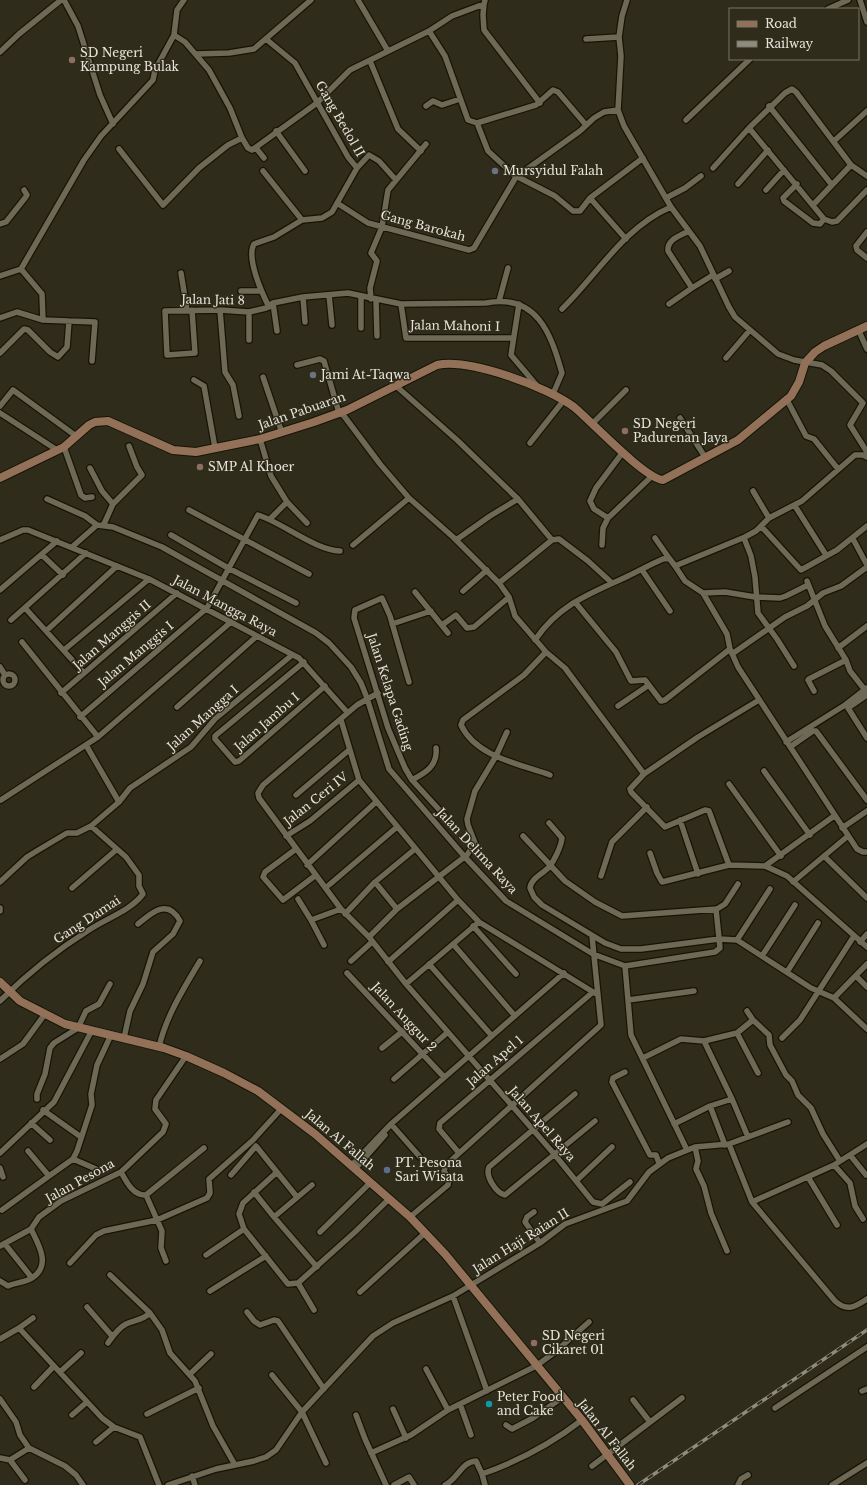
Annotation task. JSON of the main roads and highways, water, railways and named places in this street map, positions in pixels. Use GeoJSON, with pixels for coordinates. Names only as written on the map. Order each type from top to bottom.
{"type":"FeatureCollection","features":[{"type":"Feature","properties":{"kind":"railway"},"geometry":{"type":"LineString","coordinates":[[638,1485],[867,1330]]}},
{"type":"Feature","properties":{"kind":"place","name":"SD Negeri Kampung Bulak"},"geometry":{"type":"Point","coordinates":[72,60]}},
{"type":"Feature","properties":{"kind":"place","name":"Mursyidul Falah"},"geometry":{"type":"Point","coordinates":[495,171]}},
{"type":"Feature","properties":{"kind":"place","name":"Jami At-Taqwa"},"geometry":{"type":"Point","coordinates":[313,375]}},
{"type":"Feature","properties":{"kind":"place","name":"SD Negeri Padurenan Jaya"},"geometry":{"type":"Point","coordinates":[625,431]}},
{"type":"Feature","properties":{"kind":"place","name":"SMP Al Khoer"},"geometry":{"type":"Point","coordinates":[200,467]}},
{"type":"Feature","properties":{"kind":"place","name":"PT. Pesona Sari Wisata"},"geometry":{"type":"Point","coordinates":[387,1170]}},
{"type":"Feature","properties":{"kind":"place","name":"SD Negeri Cikaret 01"},"geometry":{"type":"Point","coordinates":[534,1343]}},
{"type":"Feature","properties":{"kind":"place","name":"Peter Food and Cake"},"geometry":{"type":"Point","coordinates":[489,1404]}}]}
